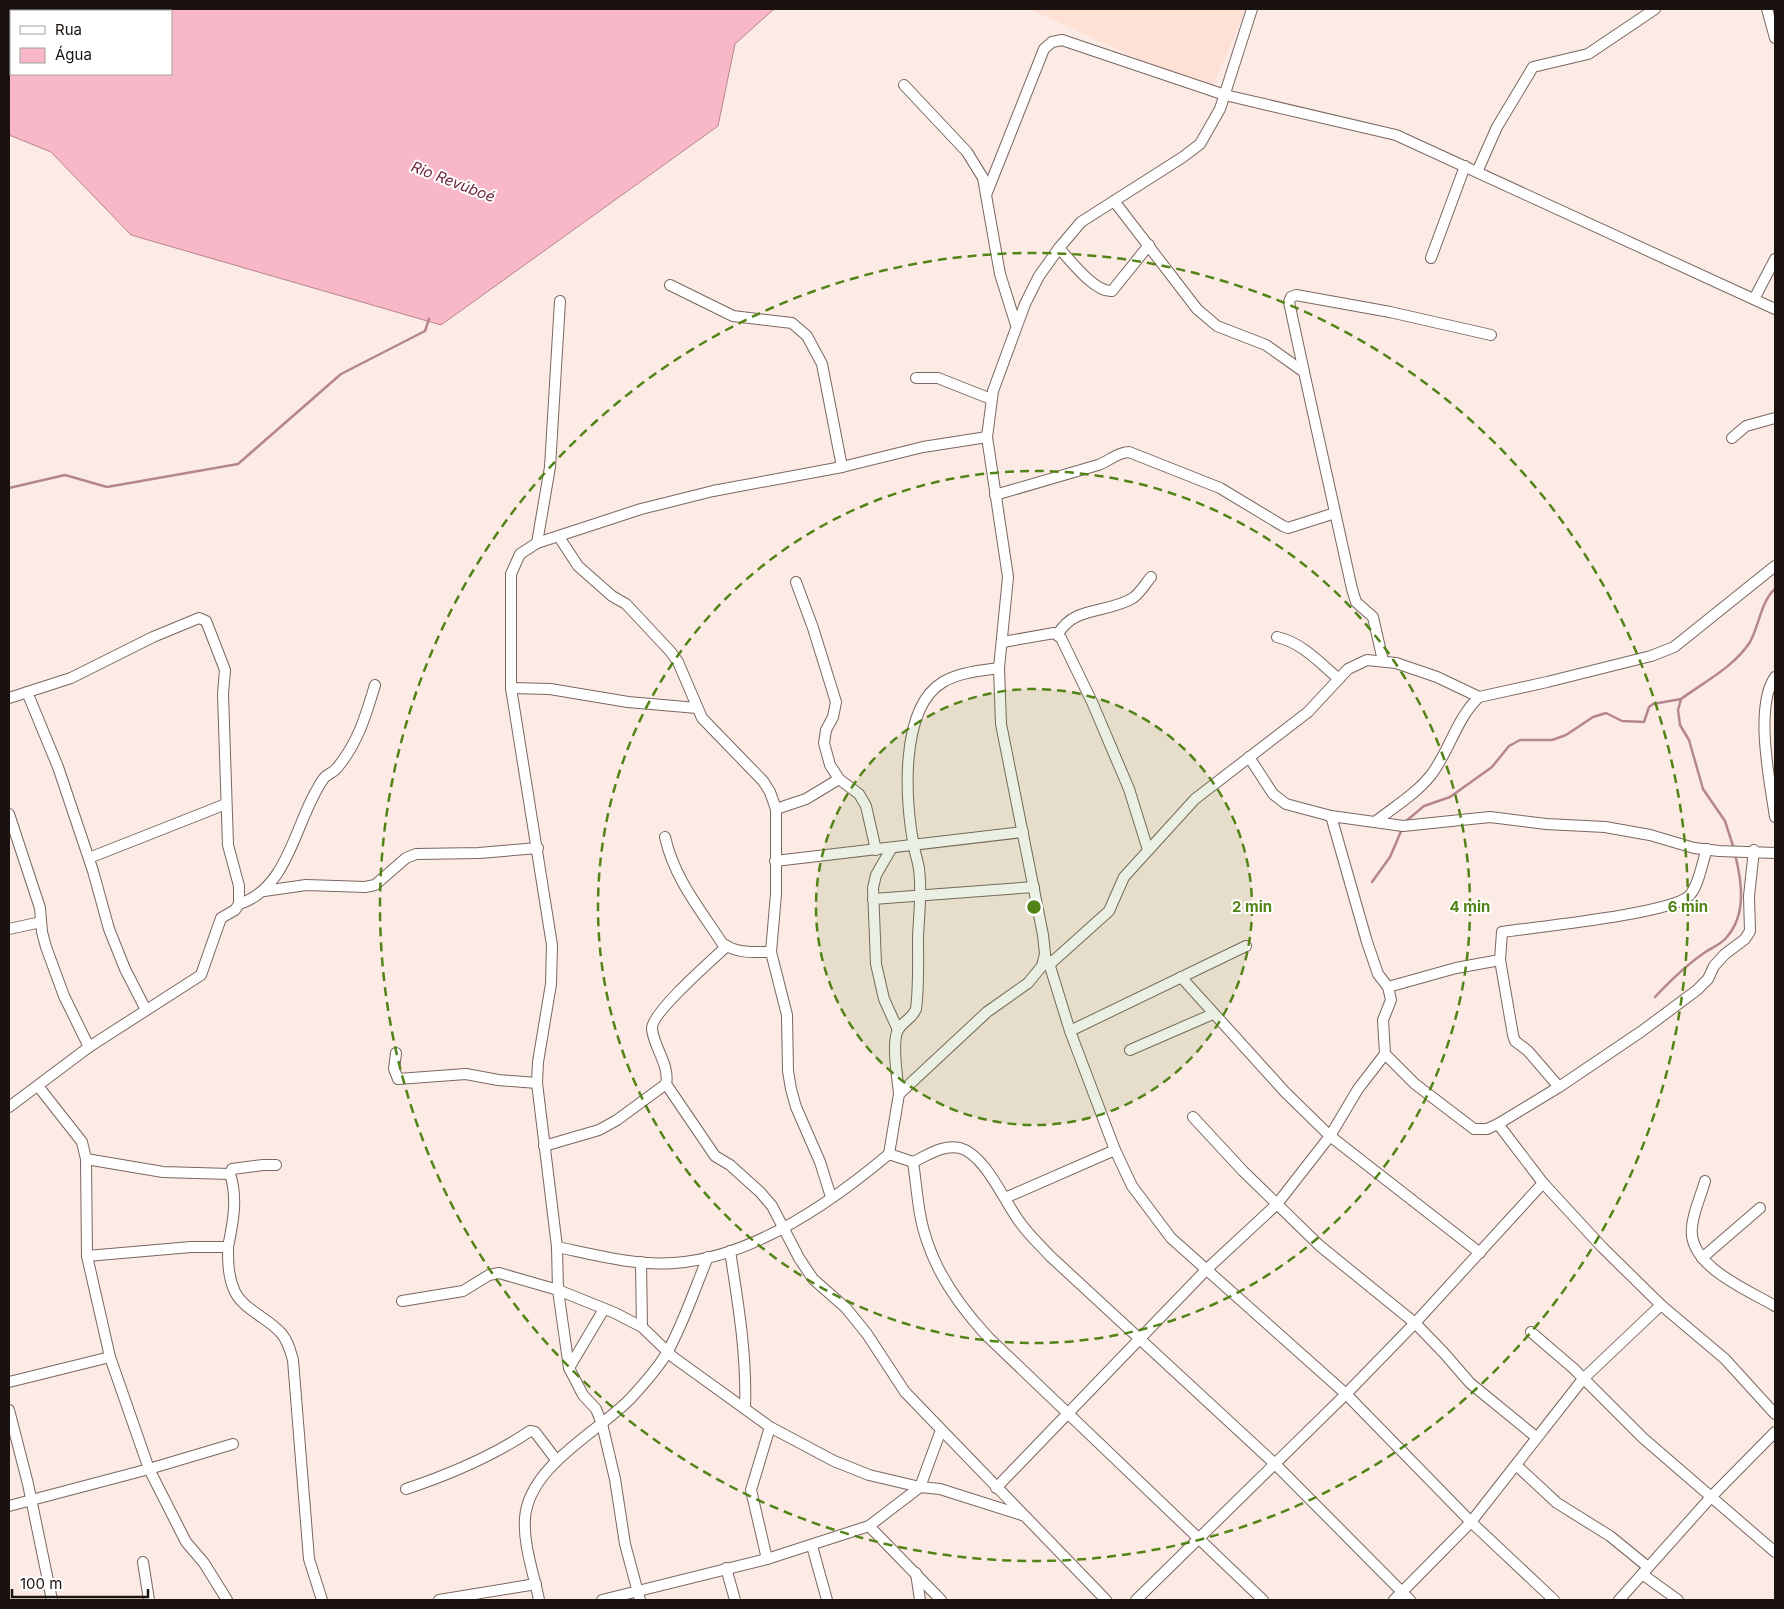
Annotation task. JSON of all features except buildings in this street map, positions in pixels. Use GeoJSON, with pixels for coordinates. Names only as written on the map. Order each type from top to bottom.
{"type":"FeatureCollection","features":[{"type":"Feature","properties":{"kind":"street"},"geometry":{"type":"LineString","coordinates":[[1252,9],[1225,95],[1200,144],[1184,157],[1081,222],[1039,276],[1016,325],[991,398],[987,437],[1006,553],[1008,577],[999,668],[1001,724],[1048,959],[1070,1031],[1115,1150],[1132,1186],[1171,1238],[1346,1394],[1471,1522],[1554,1600]]}},
{"type":"Feature","properties":{"kind":"street"},"geometry":{"type":"LineString","coordinates":[[1477,172],[1497,127],[1533,68],[1588,54],[1655,9]]}},
{"type":"Feature","properties":{"kind":"street"},"geometry":{"type":"LineString","coordinates":[[1767,9],[1775,38]]}},
{"type":"Feature","properties":{"kind":"street"},"geometry":{"type":"LineString","coordinates":[[986,195],[1044,48],[1052,42],[1062,40],[1225,95],[1396,135],[1775,309]]}},
{"type":"Feature","properties":{"kind":"street"},"geometry":{"type":"LineString","coordinates":[[904,85],[967,152],[982,178],[1000,274],[1016,325]]}},
{"type":"Feature","properties":{"kind":"street"},"geometry":{"type":"LineString","coordinates":[[1431,258],[1465,166]]}},
{"type":"Feature","properties":{"kind":"street"},"geometry":{"type":"LineString","coordinates":[[1114,202],[1197,309],[1217,326],[1266,345],[1304,372]]}},
{"type":"Feature","properties":{"kind":"street"},"geometry":{"type":"LineString","coordinates":[[1059,248],[1088,279],[1108,291],[1112,291],[1149,245]]}},
{"type":"Feature","properties":{"kind":"street"},"geometry":{"type":"LineString","coordinates":[[1754,299],[1775,259]]}},
{"type":"Feature","properties":{"kind":"street"},"geometry":{"type":"LineString","coordinates":[[670,285],[733,316],[792,323],[807,336],[822,364],[842,467]]}},
{"type":"Feature","properties":{"kind":"street"},"geometry":{"type":"LineString","coordinates":[[1382,661],[1373,617],[1356,602],[1289,302],[1296,295],[1390,312],[1491,336]]}},
{"type":"Feature","properties":{"kind":"street"},"geometry":{"type":"LineString","coordinates":[[537,543],[550,467],[560,301]]}},
{"type":"Feature","properties":{"kind":"street"},"geometry":{"type":"LineString","coordinates":[[916,378],[938,378],[991,398]]}},
{"type":"Feature","properties":{"kind":"street"},"geometry":{"type":"LineString","coordinates":[[1732,438],[1746,426],[1775,418]]}},
{"type":"Feature","properties":{"kind":"street"},"geometry":{"type":"LineString","coordinates":[[638,1595],[625,1544],[615,1479],[602,1424],[596,1410],[576,1384],[570,1368],[558,1290],[557,1247],[537,1083],[538,1062],[551,984],[552,945],[512,688],[511,574],[520,554],[537,543],[641,509],[713,491],[842,467],[923,447],[987,437]]}},
{"type":"Feature","properties":{"kind":"street"},"geometry":{"type":"LineString","coordinates":[[995,495],[1098,465],[1113,459],[1122,452],[1130,452],[1220,488],[1288,528],[1335,513]]}},
{"type":"Feature","properties":{"kind":"street"},"geometry":{"type":"LineString","coordinates":[[559,537],[578,566],[612,596],[626,604],[670,651],[678,662],[697,708],[707,725],[763,781],[770,792],[776,809],[776,894],[772,952],[787,1016],[788,1071],[796,1107],[820,1162],[830,1197]]}},
{"type":"Feature","properties":{"kind":"street"},"geometry":{"type":"LineString","coordinates":[[1375,822],[1418,790],[1443,756],[1466,709],[1479,697],[1651,656],[1674,647],[1775,566]]}},
{"type":"Feature","properties":{"kind":"street"},"geometry":{"type":"LineString","coordinates":[[1003,642],[1058,634],[1068,620],[1094,610],[1122,604],[1136,596],[1151,577]]}},
{"type":"Feature","properties":{"kind":"street"},"geometry":{"type":"LineString","coordinates":[[796,582],[813,628],[836,702],[834,716],[826,730],[824,743],[830,765],[839,779],[859,794],[866,806],[876,850]]}},
{"type":"Feature","properties":{"kind":"street"},"geometry":{"type":"LineString","coordinates":[[9,698],[71,678],[199,618],[206,621],[220,651],[226,670],[223,694],[228,845],[239,886],[239,904],[235,910],[221,918],[201,975],[89,1047],[9,1107]]}},
{"type":"Feature","properties":{"kind":"street"},"geometry":{"type":"LineString","coordinates":[[1058,634],[1088,693],[1129,789],[1148,850]]}},
{"type":"Feature","properties":{"kind":"street"},"geometry":{"type":"LineString","coordinates":[[1276,637],[1299,646],[1340,679]]}},
{"type":"Feature","properties":{"kind":"street"},"geometry":{"type":"LineString","coordinates":[[899,1094],[987,1012],[1028,983],[1048,959],[1109,911],[1124,877],[1196,799],[1308,712],[1348,669],[1367,660],[1382,661],[1437,677],[1479,697]]}},
{"type":"Feature","properties":{"kind":"street"},"geometry":{"type":"LineString","coordinates":[[898,1030],[913,1016],[916,1009],[921,896],[919,867],[914,846],[907,766],[908,751],[919,713],[927,699],[941,683],[956,676],[999,668]]}},
{"type":"Feature","properties":{"kind":"street"},"geometry":{"type":"LineString","coordinates":[[1775,676],[1768,696],[1770,716],[1766,751],[1773,789],[1775,817]]}},
{"type":"Feature","properties":{"kind":"street"},"geometry":{"type":"LineString","coordinates":[[239,904],[250,901],[264,891],[281,867],[324,778],[336,769],[364,724],[375,685]]}},
{"type":"Feature","properties":{"kind":"street"},"geometry":{"type":"LineString","coordinates":[[512,688],[550,689],[628,702],[697,708]]}},
{"type":"Feature","properties":{"kind":"street"},"geometry":{"type":"LineString","coordinates":[[27,692],[58,768],[89,858],[110,929],[126,969],[146,1010]]}},
{"type":"Feature","properties":{"kind":"street"},"geometry":{"type":"LineString","coordinates":[[1249,757],[1273,794],[1286,804],[1331,816],[1403,826],[1490,817],[1546,824],[1605,827],[1650,835],[1706,849],[1754,850],[1775,853]]}},
{"type":"Feature","properties":{"kind":"street"},"geometry":{"type":"LineString","coordinates":[[776,809],[806,799],[839,779]]}},
{"type":"Feature","properties":{"kind":"street"},"geometry":{"type":"LineString","coordinates":[[89,858],[226,804]]}},
{"type":"Feature","properties":{"kind":"street"},"geometry":{"type":"LineString","coordinates":[[9,814],[40,908],[46,947],[64,996],[89,1047]]}},
{"type":"Feature","properties":{"kind":"street"},"geometry":{"type":"LineString","coordinates":[[996,1488],[1206,1270],[1277,1204],[1330,1136],[1358,1089],[1385,1054],[1383,1020],[1391,1000],[1388,987],[1378,974],[1367,942],[1331,816]]}},
{"type":"Feature","properties":{"kind":"street"},"geometry":{"type":"LineString","coordinates":[[775,861],[891,849],[1023,832]]}},
{"type":"Feature","properties":{"kind":"street"},"geometry":{"type":"LineString","coordinates":[[665,837],[669,855],[681,881],[727,946],[744,952],[772,952]]}},
{"type":"Feature","properties":{"kind":"street"},"geometry":{"type":"LineString","coordinates":[[264,891],[306,885],[365,887],[375,885],[406,858],[416,854],[480,853],[538,848]]}},
{"type":"Feature","properties":{"kind":"street"},"geometry":{"type":"LineString","coordinates":[[557,1247],[641,1262],[672,1263],[695,1261],[730,1251],[783,1228],[830,1197],[850,1187],[889,1154],[899,1094],[896,1061],[898,1030],[884,1000],[876,964],[873,899],[876,875],[891,849]]}},
{"type":"Feature","properties":{"kind":"street"},"geometry":{"type":"LineString","coordinates":[[1559,1086],[1528,1051],[1515,1041],[1512,1035],[1500,960],[1502,932],[1639,912],[1683,900],[1694,888],[1706,849]]}},
{"type":"Feature","properties":{"kind":"street"},"geometry":{"type":"LineString","coordinates":[[1385,1054],[1415,1084],[1474,1129],[1487,1129],[1498,1124],[1559,1086],[1697,990],[1708,979],[1714,966],[1725,954],[1745,939],[1750,931],[1750,896],[1754,850]]}},
{"type":"Feature","properties":{"kind":"street"},"geometry":{"type":"LineString","coordinates":[[873,899],[1034,888]]}},
{"type":"Feature","properties":{"kind":"street"},"geometry":{"type":"LineString","coordinates":[[9,930],[41,922]]}},
{"type":"Feature","properties":{"kind":"street"},"geometry":{"type":"LineString","coordinates":[[727,946],[682,988],[653,1021],[652,1030],[667,1076],[666,1084],[715,1156],[730,1165],[760,1192],[772,1206],[783,1228],[814,1278],[852,1315],[867,1334],[905,1392],[1106,1600]]}},
{"type":"Feature","properties":{"kind":"street"},"geometry":{"type":"LineString","coordinates":[[1070,1031],[1246,946]]}},
{"type":"Feature","properties":{"kind":"street"},"geometry":{"type":"LineString","coordinates":[[1388,987],[1456,968],[1500,960]]}},
{"type":"Feature","properties":{"kind":"street"},"geometry":{"type":"LineString","coordinates":[[1181,976],[1284,1092],[1330,1136],[1480,1253]]}},
{"type":"Feature","properties":{"kind":"street"},"geometry":{"type":"LineString","coordinates":[[1130,1050],[1213,1014]]}},
{"type":"Feature","properties":{"kind":"street"},"geometry":{"type":"LineString","coordinates":[[396,1054],[394,1068],[398,1079],[466,1074],[498,1080],[537,1083]]}},
{"type":"Feature","properties":{"kind":"street"},"geometry":{"type":"LineString","coordinates":[[544,1146],[599,1130],[617,1120],[666,1084]]}},
{"type":"Feature","properties":{"kind":"street"},"geometry":{"type":"LineString","coordinates":[[38,1086],[82,1142],[86,1159],[87,1256],[110,1357],[149,1469],[186,1542],[204,1563],[227,1600]]}},
{"type":"Feature","properties":{"kind":"street"},"geometry":{"type":"LineString","coordinates":[[1192,1117],[1320,1246],[1415,1323],[1470,1383],[1536,1437]]}},
{"type":"Feature","properties":{"kind":"street"},"geometry":{"type":"LineString","coordinates":[[1498,1124],[1544,1183],[1602,1247],[1661,1305],[1725,1359],[1775,1414]]}},
{"type":"Feature","properties":{"kind":"street"},"geometry":{"type":"LineString","coordinates":[[889,1154],[913,1162],[943,1148],[958,1148],[970,1152],[1006,1198],[1020,1223],[1050,1256],[1138,1340],[1274,1463],[1410,1600]]}},
{"type":"Feature","properties":{"kind":"street"},"geometry":{"type":"LineString","coordinates":[[1006,1198],[1115,1150]]}},
{"type":"Feature","properties":{"kind":"street"},"geometry":{"type":"LineString","coordinates":[[86,1159],[163,1172],[230,1174]]}},
{"type":"Feature","properties":{"kind":"street"},"geometry":{"type":"LineString","coordinates":[[913,1162],[927,1241],[947,1286],[967,1313],[988,1337],[1263,1600]]}},
{"type":"Feature","properties":{"kind":"street"},"geometry":{"type":"LineString","coordinates":[[276,1165],[232,1169],[230,1174],[234,1214],[228,1247],[228,1274],[236,1294],[248,1307],[280,1332],[287,1342],[293,1360],[309,1558],[322,1600]]}},
{"type":"Feature","properties":{"kind":"street"},"geometry":{"type":"LineString","coordinates":[[1705,1181],[1692,1227],[1695,1244],[1702,1258],[1719,1273],[1775,1306]]}},
{"type":"Feature","properties":{"kind":"street"},"geometry":{"type":"LineString","coordinates":[[1136,1600],[1198,1536],[1346,1394],[1415,1323],[1544,1183]]}},
{"type":"Feature","properties":{"kind":"street"},"geometry":{"type":"LineString","coordinates":[[1702,1258],[1760,1208]]}},
{"type":"Feature","properties":{"kind":"street"},"geometry":{"type":"LineString","coordinates":[[87,1256],[191,1247],[228,1247]]}},
{"type":"Feature","properties":{"kind":"street"},"geometry":{"type":"LineString","coordinates":[[730,1251],[740,1312],[744,1357],[745,1408]]}},
{"type":"Feature","properties":{"kind":"street"},"geometry":{"type":"LineString","coordinates":[[539,1600],[526,1532],[526,1511],[529,1500],[545,1474],[557,1461],[631,1398],[668,1352],[708,1257]]}},
{"type":"Feature","properties":{"kind":"street"},"geometry":{"type":"LineString","coordinates":[[641,1262],[642,1327]]}},
{"type":"Feature","properties":{"kind":"street"},"geometry":{"type":"LineString","coordinates":[[402,1301],[462,1291],[489,1275],[499,1273],[558,1290],[642,1327],[668,1352],[770,1427],[834,1461],[868,1475],[957,1494],[1022,1515]]}},
{"type":"Feature","properties":{"kind":"street"},"geometry":{"type":"LineString","coordinates":[[1394,1600],[1471,1522],[1583,1379],[1661,1305]]}},
{"type":"Feature","properties":{"kind":"street"},"geometry":{"type":"LineString","coordinates":[[570,1368],[604,1309]]}},
{"type":"Feature","properties":{"kind":"street"},"geometry":{"type":"LineString","coordinates":[[1531,1332],[1583,1379],[1643,1438],[1775,1552]]}},
{"type":"Feature","properties":{"kind":"street"},"geometry":{"type":"LineString","coordinates":[[9,1382],[110,1357]]}},
{"type":"Feature","properties":{"kind":"street"},"geometry":{"type":"LineString","coordinates":[[9,1410],[52,1600]]}},
{"type":"Feature","properties":{"kind":"street"},"geometry":{"type":"LineString","coordinates":[[767,1559],[751,1490],[770,1427]]}},
{"type":"Feature","properties":{"kind":"street"},"geometry":{"type":"LineString","coordinates":[[602,1600],[638,1595],[726,1568],[812,1546],[869,1526],[920,1487],[941,1430]]}},
{"type":"Feature","properties":{"kind":"street"},"geometry":{"type":"LineString","coordinates":[[406,1489],[443,1477],[501,1449],[530,1432],[539,1436],[557,1461]]}},
{"type":"Feature","properties":{"kind":"street"},"geometry":{"type":"LineString","coordinates":[[1619,1600],[1711,1497],[1775,1432]]}},
{"type":"Feature","properties":{"kind":"street"},"geometry":{"type":"LineString","coordinates":[[9,1506],[149,1469],[233,1444]]}},
{"type":"Feature","properties":{"kind":"street"},"geometry":{"type":"LineString","coordinates":[[1516,1465],[1557,1503],[1618,1542],[1645,1571],[1678,1600]]}},
{"type":"Feature","properties":{"kind":"street"},"geometry":{"type":"LineString","coordinates":[[869,1526],[941,1600]]}},
{"type":"Feature","properties":{"kind":"street"},"geometry":{"type":"LineString","coordinates":[[812,1546],[827,1600]]}},
{"type":"Feature","properties":{"kind":"street"},"geometry":{"type":"LineString","coordinates":[[143,1562],[149,1600]]}},
{"type":"Feature","properties":{"kind":"street"},"geometry":{"type":"LineString","coordinates":[[726,1568],[735,1600]]}},
{"type":"Feature","properties":{"kind":"street"},"geometry":{"type":"LineString","coordinates":[[916,1573],[920,1600]]}},
{"type":"Feature","properties":{"kind":"street"},"geometry":{"type":"LineString","coordinates":[[439,1600],[536,1584]]}},
{"type":"Feature","properties":{"kind":"shaded area"},"geometry":{"type":"Polygon","coordinates":[[[1030,9],[1246,9],[1210,92],[1030,9]]]}},
{"type":"Feature","properties":{"kind":"water","name":"Rio Revúboé"},"geometry":{"type":"Polygon","coordinates":[[[9,9],[774,9],[735,44],[718,126],[441,325],[131,235],[51,152],[9,135],[9,9]]]}},
{"type":"Feature","properties":{"kind":"waterway"},"geometry":{"type":"LineString","coordinates":[[9,488],[65,475],[107,487],[238,464],[341,374],[425,331],[429,319]]}},
{"type":"Feature","properties":{"kind":"waterway"},"geometry":{"type":"LineString","coordinates":[[1734,849],[1725,821],[1703,789],[1689,740],[1680,725],[1678,710],[1681,699],[1718,674],[1743,651],[1753,636],[1766,600],[1775,589]]}},
{"type":"Feature","properties":{"kind":"waterway"},"geometry":{"type":"LineString","coordinates":[[1405,822],[1424,806],[1450,797],[1492,767],[1509,746],[1520,740],[1552,740],[1566,735],[1593,717],[1606,713],[1622,721],[1644,722],[1649,707],[1653,704],[1681,699]]}},
{"type":"Feature","properties":{"kind":"waterway"},"geometry":{"type":"LineString","coordinates":[[1372,882],[1390,857],[1402,829]]}},
{"type":"Feature","properties":{"kind":"waterway"},"geometry":{"type":"LineString","coordinates":[[1655,997],[1690,963],[1718,945],[1733,929],[1740,909],[1741,898],[1740,876],[1735,854]]}}]}
